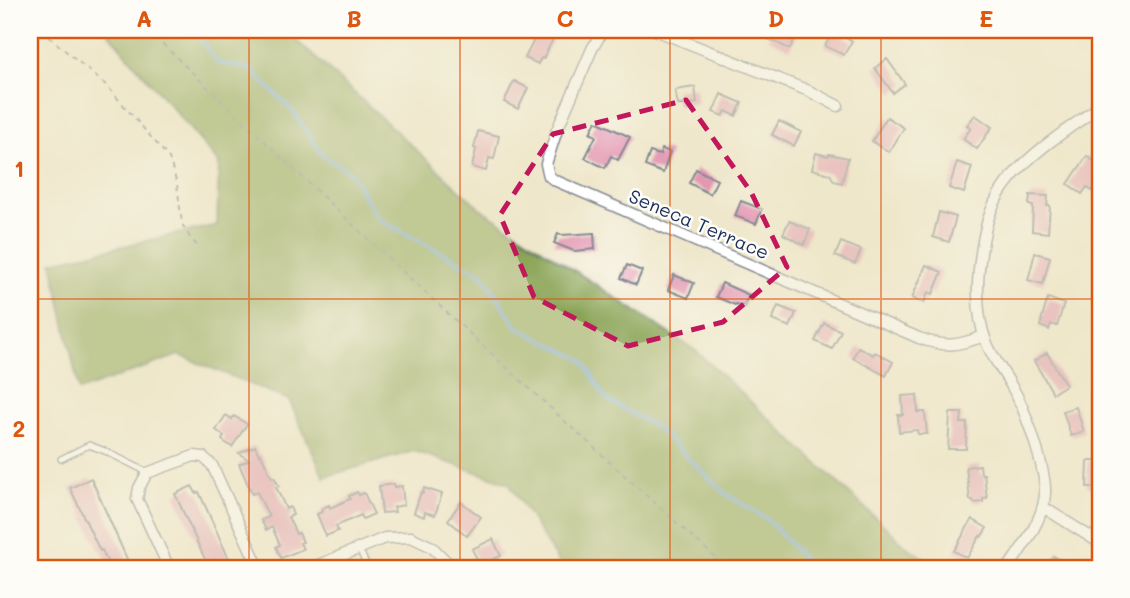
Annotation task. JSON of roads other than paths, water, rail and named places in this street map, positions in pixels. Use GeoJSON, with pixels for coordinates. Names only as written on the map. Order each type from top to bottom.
{"type":"FeatureCollection","features":[{"type":"Feature","properties":{"kind":"street","name":"Seneca Terrace"},"geometry":{"type":"LineString","coordinates":[[603,30],[557,130],[546,164],[549,176],[926,341],[961,345],[985,337]]}},
{"type":"Feature","properties":{"kind":"street"},"geometry":{"type":"LineString","coordinates":[[655,30],[808,91],[838,106]]}},
{"type":"Feature","properties":{"kind":"street"},"geometry":{"type":"LineString","coordinates":[[1007,568],[1039,517],[1045,494],[1044,480],[1023,409],[993,358],[985,337],[981,319],[979,263],[985,227],[996,198],[1023,165],[1100,106]]}},
{"type":"Feature","properties":{"kind":"street"},"geometry":{"type":"LineString","coordinates":[[169,568],[136,499],[147,473],[194,456],[204,457],[212,465],[259,568]]}},
{"type":"Feature","properties":{"kind":"street"},"geometry":{"type":"LineString","coordinates":[[1043,506],[1100,543]]}},
{"type":"Feature","properties":{"kind":"street"},"geometry":{"type":"LineString","coordinates":[[312,568],[385,538],[411,537],[432,547],[451,568]]}},
{"type":"Feature","properties":{"kind":"lane"},"geometry":{"type":"LineString","coordinates":[[953,30],[986,30]]}},
{"type":"Feature","properties":{"kind":"lane"},"geometry":{"type":"LineString","coordinates":[[61,459],[89,445],[147,473]]}},
{"type":"Feature","properties":{"kind":"lane"},"geometry":{"type":"LineString","coordinates":[[359,549],[368,568]]}},
{"type":"Feature","properties":{"kind":"waterway"},"geometry":{"type":"LineString","coordinates":[[193,30],[218,63],[249,68],[292,110],[323,156],[351,173],[378,219],[482,274],[518,328],[583,360],[606,399],[657,428],[726,494],[768,520],[812,568]]}}]}
